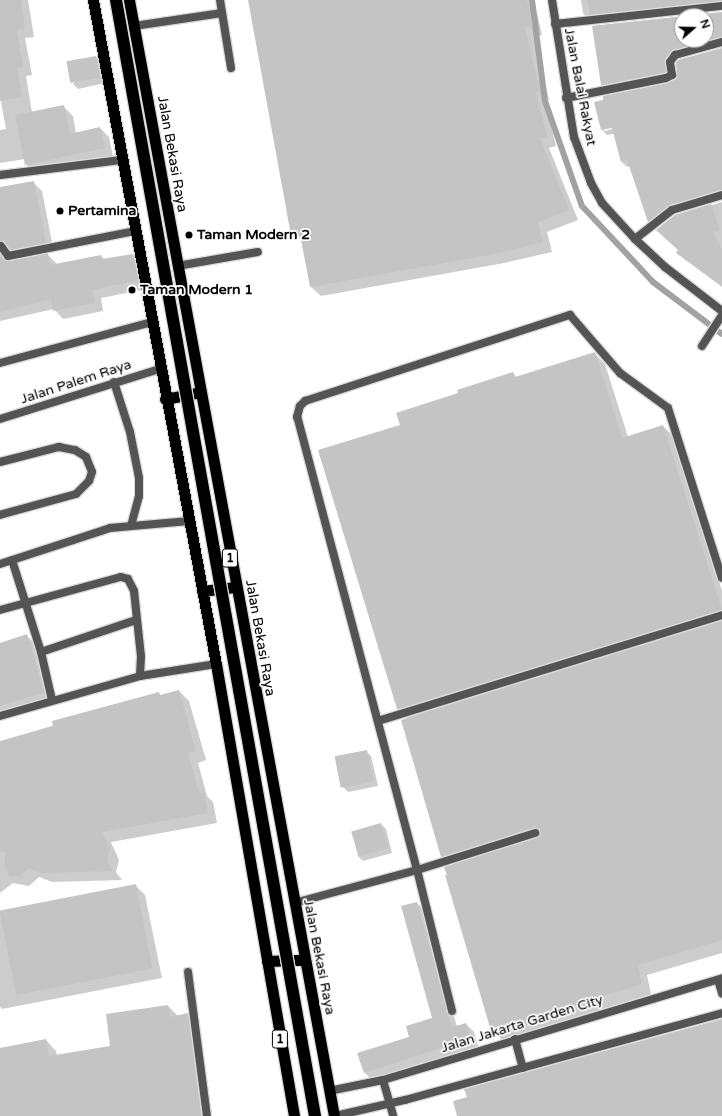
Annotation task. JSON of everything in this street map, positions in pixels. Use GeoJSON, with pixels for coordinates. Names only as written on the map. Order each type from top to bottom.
{"type":"FeatureCollection","features":[{"type":"Feature","properties":{"kind":"highway","name":"1"},"geometry":{"type":"LineString","coordinates":[[93,0],[121,160],[136,231],[165,399],[216,664],[294,1116]]}},
{"type":"Feature","properties":{"kind":"highway"},"geometry":{"type":"LineString","coordinates":[[116,0],[315,1116]]}},
{"type":"Feature","properties":{"kind":"highway","name":"Jalan Bekasi Raya"},"geometry":{"type":"LineString","coordinates":[[129,0],[304,960],[334,1116]]}},
{"type":"Feature","properties":{"kind":"highway"},"geometry":{"type":"LineString","coordinates":[[165,399],[200,393]]}},
{"type":"Feature","properties":{"kind":"highway"},"geometry":{"type":"LineString","coordinates":[[202,591],[236,587]]}},
{"type":"Feature","properties":{"kind":"highway"},"geometry":{"type":"LineString","coordinates":[[267,961],[304,960]]}},
{"type":"Feature","properties":{"kind":"street"},"geometry":{"type":"LineString","coordinates":[[220,0],[231,68]]}},
{"type":"Feature","properties":{"kind":"street","name":"Jalan Balai Rakyat"},"geometry":{"type":"LineString","coordinates":[[552,0],[566,98],[574,137],[591,183],[602,203],[635,239],[721,315]]}},
{"type":"Feature","properties":{"kind":"street"},"geometry":{"type":"LineString","coordinates":[[555,24],[722,6]]}},
{"type":"Feature","properties":{"kind":"street"},"geometry":{"type":"LineString","coordinates":[[134,26],[222,13]]}},
{"type":"Feature","properties":{"kind":"street"},"geometry":{"type":"LineString","coordinates":[[566,98],[666,78],[672,75],[670,62],[675,55],[722,42]]}},
{"type":"Feature","properties":{"kind":"street"},"geometry":{"type":"LineString","coordinates":[[0,175],[121,160]]}},
{"type":"Feature","properties":{"kind":"street"},"geometry":{"type":"LineString","coordinates":[[635,239],[672,210],[722,195]]}},
{"type":"Feature","properties":{"kind":"street"},"geometry":{"type":"LineString","coordinates":[[1,246],[8,256],[136,231]]}},
{"type":"Feature","properties":{"kind":"street"},"geometry":{"type":"LineString","coordinates":[[177,266],[258,252]]}},
{"type":"Feature","properties":{"kind":"street"},"geometry":{"type":"LineString","coordinates":[[452,1011],[417,870],[297,417],[300,406],[305,401],[570,315],[620,373],[668,408],[722,578]]}},
{"type":"Feature","properties":{"kind":"street"},"geometry":{"type":"LineString","coordinates":[[703,344],[721,315]]}},
{"type":"Feature","properties":{"kind":"street"},"geometry":{"type":"LineString","coordinates":[[0,363],[152,322]]}},
{"type":"Feature","properties":{"kind":"street","name":"Jalan Palem Raya"},"geometry":{"type":"LineString","coordinates":[[0,419],[114,382],[160,370]]}},
{"type":"Feature","properties":{"kind":"street"},"geometry":{"type":"LineString","coordinates":[[114,382],[130,432],[139,478],[139,496],[131,526]]}},
{"type":"Feature","properties":{"kind":"street"},"geometry":{"type":"LineString","coordinates":[[0,462],[59,447],[75,450],[86,457],[92,472],[89,481],[76,494],[0,514]]}},
{"type":"Feature","properties":{"kind":"street"},"geometry":{"type":"LineString","coordinates":[[0,564],[79,536],[131,526],[189,521]]}},
{"type":"Feature","properties":{"kind":"street"},"geometry":{"type":"LineString","coordinates":[[12,560],[41,652],[52,700]]}},
{"type":"Feature","properties":{"kind":"street"},"geometry":{"type":"LineString","coordinates":[[0,610],[121,577],[128,579],[134,590],[141,656],[140,676]]}},
{"type":"Feature","properties":{"kind":"street"},"geometry":{"type":"LineString","coordinates":[[378,721],[722,615]]}},
{"type":"Feature","properties":{"kind":"street"},"geometry":{"type":"LineString","coordinates":[[41,652],[136,620]]}},
{"type":"Feature","properties":{"kind":"street"},"geometry":{"type":"LineString","coordinates":[[0,716],[140,676],[216,664]]}},
{"type":"Feature","properties":{"kind":"street"},"geometry":{"type":"LineString","coordinates":[[294,903],[417,870],[536,833]]}},
{"type":"Feature","properties":{"kind":"street"},"geometry":{"type":"LineString","coordinates":[[188,972],[207,1116]]}},
{"type":"Feature","properties":{"kind":"street"},"geometry":{"type":"LineString","coordinates":[[720,979],[722,993]]}},
{"type":"Feature","properties":{"kind":"street","name":"Jalan Jakarta Garden City"},"geometry":{"type":"LineString","coordinates":[[329,1091],[384,1080],[515,1039],[720,979]]}},
{"type":"Feature","properties":{"kind":"street"},"geometry":{"type":"LineString","coordinates":[[334,1116],[390,1104],[722,1013]]}},
{"type":"Feature","properties":{"kind":"street"},"geometry":{"type":"LineString","coordinates":[[515,1039],[523,1068]]}},
{"type":"Feature","properties":{"kind":"street"},"geometry":{"type":"LineString","coordinates":[[384,1080],[393,1116]]}},
{"type":"Feature","properties":{"kind":"building"},"geometry":{"type":"Polygon","coordinates":[[[0,0],[21,0],[25,28],[17,30],[23,67],[17,68],[22,97],[0,101],[0,0]]]}},
{"type":"Feature","properties":{"kind":"building"},"geometry":{"type":"Polygon","coordinates":[[[248,0],[527,0],[533,26],[525,27],[540,91],[536,92],[547,137],[540,138],[569,210],[538,222],[543,242],[495,254],[310,287],[299,229],[290,230],[248,0]]]}},
{"type":"Feature","properties":{"kind":"building"},"geometry":{"type":"Polygon","coordinates":[[[587,0],[722,0],[722,1],[590,15],[587,0]]]}},
{"type":"Feature","properties":{"kind":"building"},"geometry":{"type":"Polygon","coordinates":[[[722,12],[722,37],[714,39],[714,13],[722,12]]]}},
{"type":"Feature","properties":{"kind":"building"},"geometry":{"type":"Polygon","coordinates":[[[674,17],[674,48],[681,48],[673,50],[665,59],[666,72],[601,85],[592,26],[674,17]]]}},
{"type":"Feature","properties":{"kind":"building"},"geometry":{"type":"Polygon","coordinates":[[[722,48],[722,190],[670,205],[648,222],[627,160],[621,162],[612,128],[601,130],[594,102],[603,100],[603,96],[668,83],[677,77],[676,63],[678,60],[722,48]]]}},
{"type":"Feature","properties":{"kind":"building"},"geometry":{"type":"Polygon","coordinates":[[[96,56],[100,78],[70,83],[66,61],[96,56]]]}},
{"type":"Feature","properties":{"kind":"building"},"geometry":{"type":"Polygon","coordinates":[[[64,105],[70,134],[100,127],[105,148],[25,165],[15,115],[64,105]]]}},
{"type":"Feature","properties":{"kind":"building"},"geometry":{"type":"Polygon","coordinates":[[[34,181],[46,243],[10,250],[5,243],[0,241],[0,187],[34,181]]]}},
{"type":"Feature","properties":{"kind":"building"},"geometry":{"type":"Polygon","coordinates":[[[711,204],[720,230],[713,233],[722,249],[722,286],[676,253],[678,250],[656,230],[675,215],[711,204]]]}},
{"type":"Feature","properties":{"kind":"building"},"geometry":{"type":"Polygon","coordinates":[[[0,254],[9,261],[48,254],[50,265],[101,255],[102,259],[133,254],[138,280],[92,290],[95,303],[53,311],[51,299],[0,312],[0,254]]]}},
{"type":"Feature","properties":{"kind":"building"},"geometry":{"type":"Polygon","coordinates":[[[595,352],[622,438],[663,425],[722,610],[397,709],[318,450],[400,425],[396,413],[458,393],[457,390],[513,372],[515,377],[595,352]]]}},
{"type":"Feature","properties":{"kind":"building"},"geometry":{"type":"Polygon","coordinates":[[[722,621],[722,940],[638,965],[642,984],[491,1031],[445,875],[447,875],[444,867],[537,838],[540,832],[533,828],[441,857],[401,720],[722,621]]]}},
{"type":"Feature","properties":{"kind":"building"},"geometry":{"type":"Polygon","coordinates":[[[27,634],[44,692],[0,706],[0,643],[27,634]]]}},
{"type":"Feature","properties":{"kind":"building"},"geometry":{"type":"Polygon","coordinates":[[[179,690],[196,751],[188,753],[199,793],[204,792],[208,813],[102,832],[110,849],[107,862],[113,871],[41,873],[29,868],[19,877],[10,876],[5,869],[5,851],[0,852],[0,741],[53,726],[52,721],[159,692],[160,695],[179,690]]]}},
{"type":"Feature","properties":{"kind":"building"},"geometry":{"type":"Polygon","coordinates":[[[367,750],[373,781],[341,788],[335,756],[367,750]]]}},
{"type":"Feature","properties":{"kind":"building"},"geometry":{"type":"Polygon","coordinates":[[[381,823],[388,848],[358,857],[351,832],[381,823]]]}},
{"type":"Feature","properties":{"kind":"building"},"geometry":{"type":"Polygon","coordinates":[[[136,884],[152,968],[16,995],[0,910],[136,884]]]}},
{"type":"Feature","properties":{"kind":"building"},"geometry":{"type":"Polygon","coordinates":[[[417,902],[452,1027],[466,1023],[471,1038],[364,1073],[357,1053],[409,1037],[406,1026],[432,1018],[401,906],[417,902]]]}},
{"type":"Feature","properties":{"kind":"building"},"geometry":{"type":"Polygon","coordinates":[[[168,1005],[170,1017],[188,1013],[201,1116],[0,1116],[0,1048],[46,1039],[49,1056],[110,1046],[106,1014],[168,1005]]]}},
{"type":"Feature","properties":{"kind":"building"},"geometry":{"type":"Polygon","coordinates":[[[722,1019],[722,1116],[457,1116],[453,1101],[467,1097],[464,1089],[722,1019]]]}},
{"type":"Feature","properties":{"kind":"waterway"},"geometry":{"type":"LineString","coordinates":[[532,0],[545,101],[582,206],[653,282],[722,334]]}},
{"type":"Feature","properties":{"kind":"place","name":"Pertamina"},"geometry":{"type":"Point","coordinates":[60,211]}},
{"type":"Feature","properties":{"kind":"place","name":"Taman Modern 2"},"geometry":{"type":"Point","coordinates":[189,235]}},
{"type":"Feature","properties":{"kind":"place","name":"Taman Modern 1"},"geometry":{"type":"Point","coordinates":[132,290]}}]}
